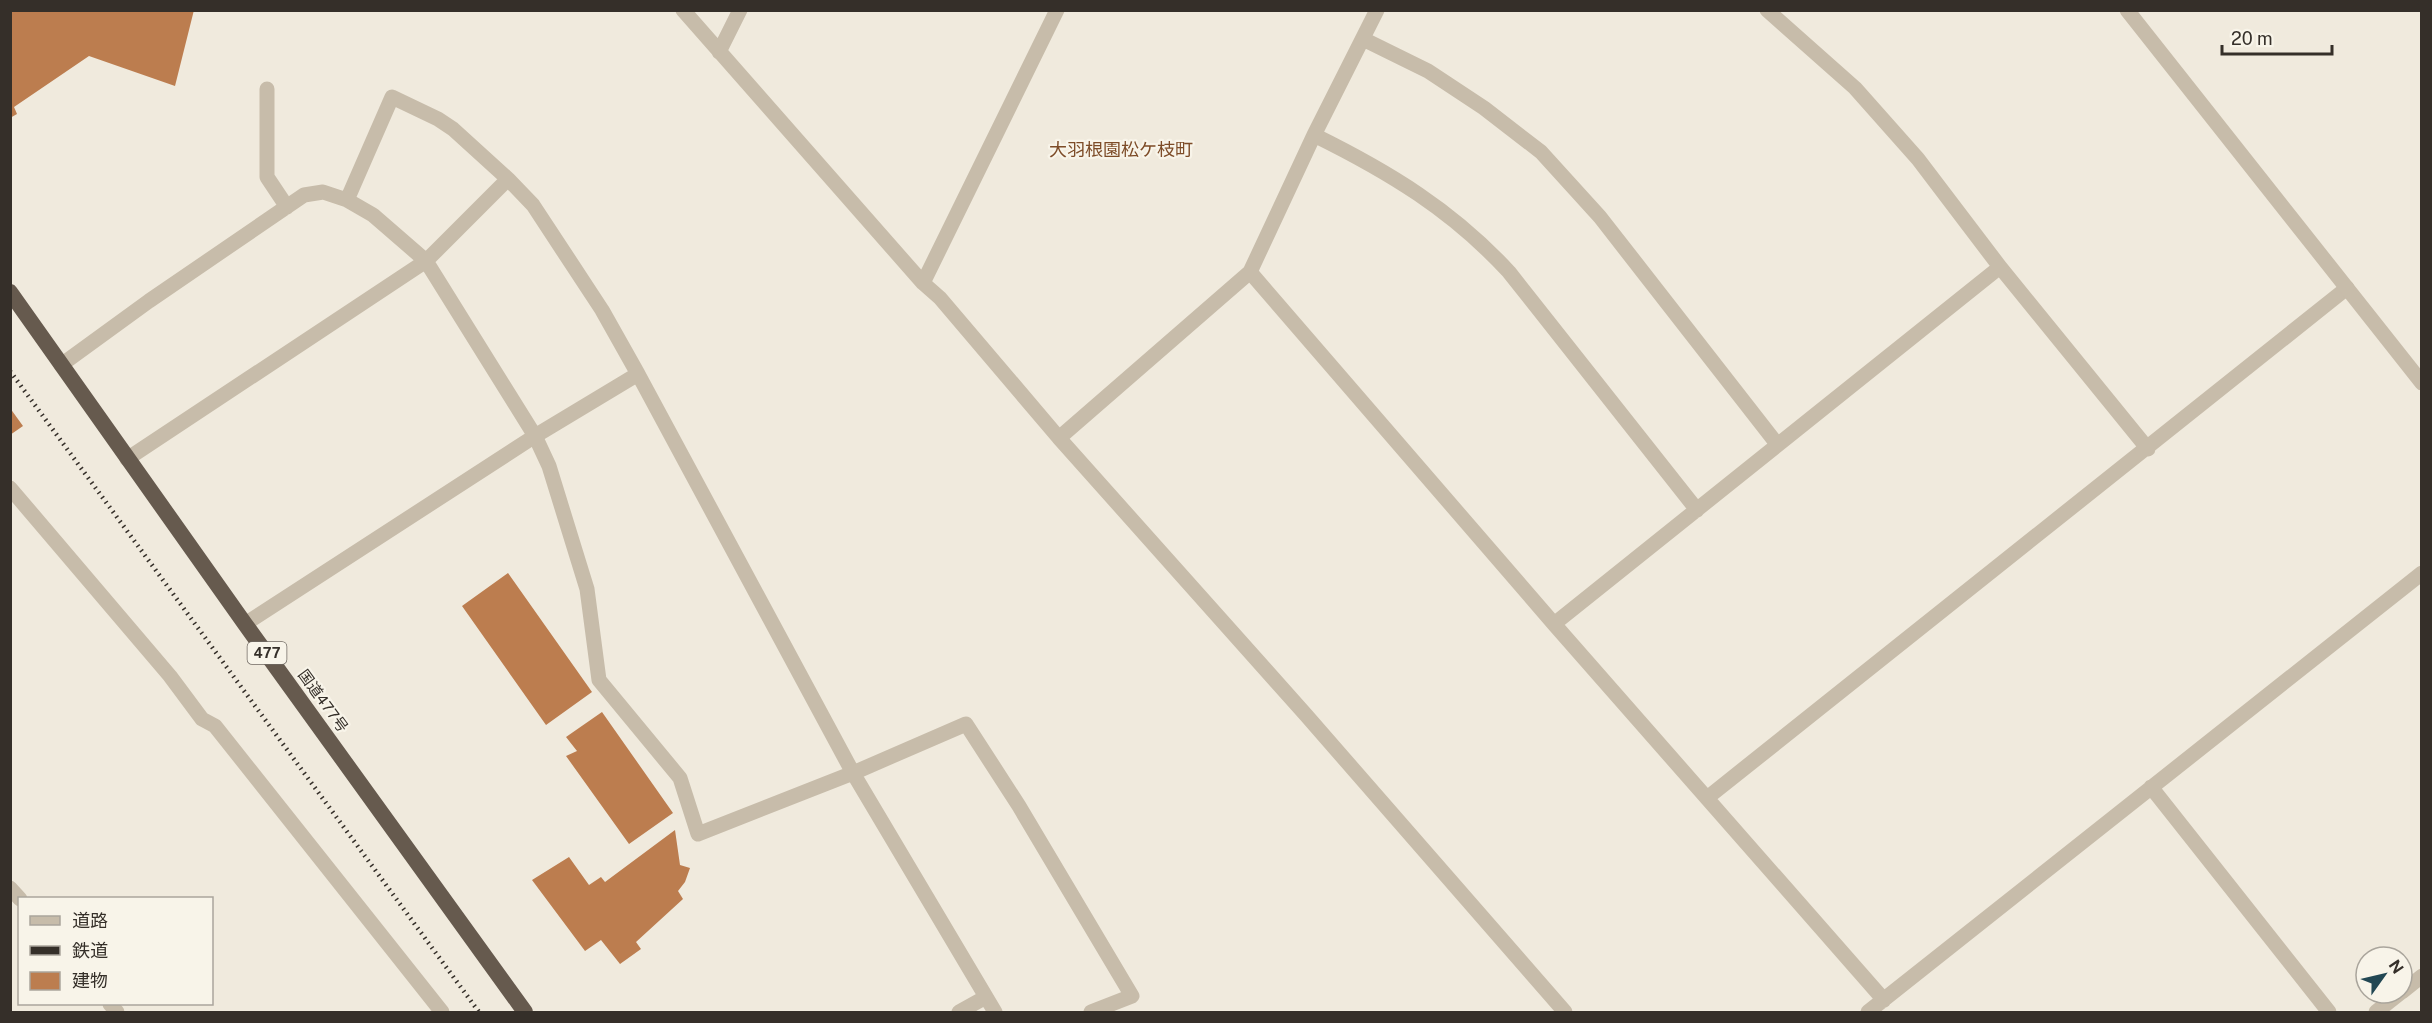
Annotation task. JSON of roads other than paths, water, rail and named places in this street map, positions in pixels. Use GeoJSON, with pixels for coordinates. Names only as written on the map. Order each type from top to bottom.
{"type":"FeatureCollection","features":[{"type":"Feature","properties":{"kind":"highway","name":"国道477号"},"geometry":{"type":"LineString","coordinates":[[10,292],[245,624],[525,1012]]}},
{"type":"Feature","properties":{"kind":"street"},"geometry":{"type":"LineString","coordinates":[[683,10],[923,283],[940,298],[1059,438],[1314,724],[1565,1012]]}},
{"type":"Feature","properties":{"kind":"street"},"geometry":{"type":"LineString","coordinates":[[719,52],[740,10]]}},
{"type":"Feature","properties":{"kind":"street"},"geometry":{"type":"LineString","coordinates":[[923,283],[1057,10]]}},
{"type":"Feature","properties":{"kind":"street"},"geometry":{"type":"LineString","coordinates":[[1059,438],[1250,272],[1314,135],[1377,10]]}},
{"type":"Feature","properties":{"kind":"street"},"geometry":{"type":"LineString","coordinates":[[1767,10],[1863,97],[1918,159],[2000,267],[2148,448]]}},
{"type":"Feature","properties":{"kind":"street"},"geometry":{"type":"LineString","coordinates":[[2127,10],[2421,382]]}},
{"type":"Feature","properties":{"kind":"street"},"geometry":{"type":"LineString","coordinates":[[1363,39],[1428,71],[1484,108],[1541,153],[1600,217],[1777,444]]}},
{"type":"Feature","properties":{"kind":"street"},"geometry":{"type":"LineString","coordinates":[[267,89],[267,177],[287,207]]}},
{"type":"Feature","properties":{"kind":"street"},"geometry":{"type":"LineString","coordinates":[[347,200],[392,97],[438,119],[453,129],[508,179],[533,206],[602,310],[853,773],[995,1012]]}},
{"type":"Feature","properties":{"kind":"street"},"geometry":{"type":"LineString","coordinates":[[1314,135],[1369,162],[1413,188],[1449,214],[1487,248],[1516,281],[1697,510]]}},
{"type":"Feature","properties":{"kind":"street"},"geometry":{"type":"LineString","coordinates":[[127,459],[426,261],[508,179]]}},
{"type":"Feature","properties":{"kind":"street"},"geometry":{"type":"LineString","coordinates":[[61,365],[149,301],[304,195],[323,192],[347,200],[373,215],[426,261],[535,436],[549,466],[587,589],[599,680],[680,778],[698,834],[853,773],[966,724],[1019,806],[1132,996],[1091,1012]]}},
{"type":"Feature","properties":{"kind":"street"},"geometry":{"type":"LineString","coordinates":[[1554,624],[2000,267]]}},
{"type":"Feature","properties":{"kind":"street"},"geometry":{"type":"LineString","coordinates":[[1250,272],[1554,624],[1884,1000]]}},
{"type":"Feature","properties":{"kind":"street"},"geometry":{"type":"LineString","coordinates":[[1707,798],[2347,288]]}},
{"type":"Feature","properties":{"kind":"street"},"geometry":{"type":"LineString","coordinates":[[245,624],[535,436],[638,374]]}},
{"type":"Feature","properties":{"kind":"street"},"geometry":{"type":"LineString","coordinates":[[10,488],[170,676],[202,719],[215,726],[442,1012]]}},
{"type":"Feature","properties":{"kind":"street"},"geometry":{"type":"LineString","coordinates":[[1869,1012],[2421,573]]}},
{"type":"Feature","properties":{"kind":"street"},"geometry":{"type":"LineString","coordinates":[[2151,787],[2329,1012]]}},
{"type":"Feature","properties":{"kind":"street"},"geometry":{"type":"LineString","coordinates":[[959,1012],[986,997]]}},
{"type":"Feature","properties":{"kind":"railway"},"geometry":{"type":"LineString","coordinates":[[10,371],[479,1012]]}},
{"type":"Feature","properties":{"kind":"district","name":"大羽根園松ケ枝町"},"geometry":{"type":"Point","coordinates":[1121,150]}}]}
